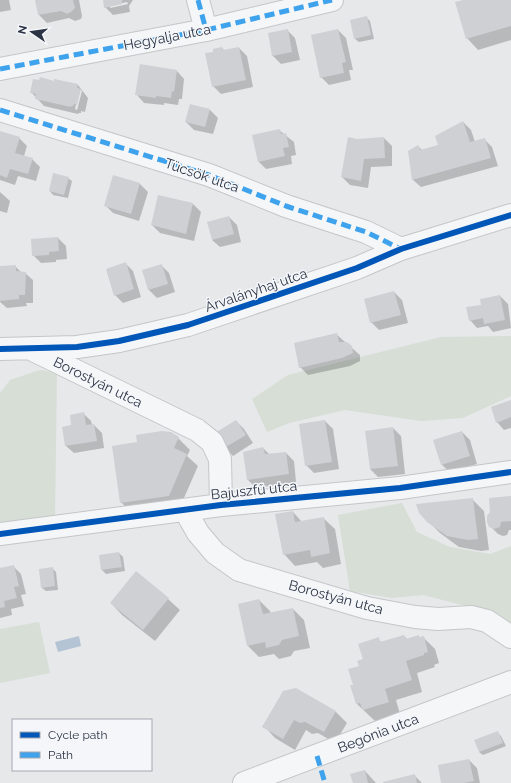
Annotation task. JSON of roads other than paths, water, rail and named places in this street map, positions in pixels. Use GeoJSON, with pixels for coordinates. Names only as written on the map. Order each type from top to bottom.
{"type":"FeatureCollection","features":[{"type":"Feature","properties":{"kind":"street"},"geometry":{"type":"LineString","coordinates":[[198,0],[206,30]]}},
{"type":"Feature","properties":{"kind":"street","name":"Hegyalja utca"},"geometry":{"type":"LineString","coordinates":[[0,69],[206,30],[332,0]]}},
{"type":"Feature","properties":{"kind":"street","name":"Tücsök utca"},"geometry":{"type":"LineString","coordinates":[[0,110],[209,175],[286,206],[366,232],[402,249]]}},
{"type":"Feature","properties":{"kind":"street","name":"Árvalányhaj utca"},"geometry":{"type":"LineString","coordinates":[[0,349],[77,347],[119,341],[188,325],[357,268],[402,249],[511,215]]}},
{"type":"Feature","properties":{"kind":"street","name":"Borostyán utca"},"geometry":{"type":"LineString","coordinates":[[30,349],[197,430],[212,442],[220,459],[220,505]]}},
{"type":"Feature","properties":{"kind":"street","name":"Bajuszfű utca"},"geometry":{"type":"LineString","coordinates":[[0,534],[220,505],[400,488],[511,472]]}},
{"type":"Feature","properties":{"kind":"street","name":"Borostyán utca"},"geometry":{"type":"LineString","coordinates":[[185,510],[198,533],[215,553],[239,570],[367,608],[415,617],[438,619],[471,617],[487,621],[511,637]]}},
{"type":"Feature","properties":{"kind":"street","name":"Begónia utca"},"geometry":{"type":"LineString","coordinates":[[244,783],[511,682]]}},
{"type":"Feature","properties":{"kind":"water"},"geometry":{"type":"Polygon","coordinates":[[[79,636],[81,646],[58,652],[55,642],[79,636]]]}}]}
